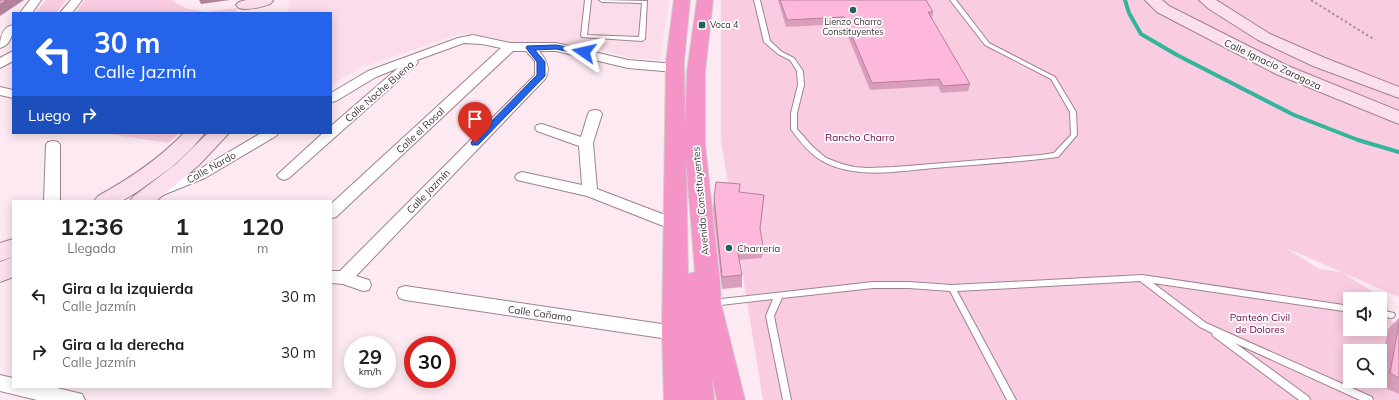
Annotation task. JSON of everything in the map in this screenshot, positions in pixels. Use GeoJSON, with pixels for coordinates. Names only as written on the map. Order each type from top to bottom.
{"type":"FeatureCollection","features":[{"type":"Feature","properties":{"kind":"highway","name":"Avenida Constituyentes"},"geometry":{"type":"LineString","coordinates":[[676,392],[675,68],[682,0]]}},
{"type":"Feature","properties":{"kind":"highway","name":"Avenida Constituyentes"},"geometry":{"type":"LineString","coordinates":[[705,0],[696,72],[695,144],[708,284],[708,304],[731,400]]}},
{"type":"Feature","properties":{"kind":"highway"},"geometry":{"type":"LineString","coordinates":[[699,194],[694,224],[694,307],[700,400]]}},
{"type":"Feature","properties":{"kind":"street"},"geometry":{"type":"LineString","coordinates":[[27,11],[36,0]]}},
{"type":"Feature","properties":{"kind":"street"},"geometry":{"type":"LineString","coordinates":[[67,12],[77,0]]}},
{"type":"Feature","properties":{"kind":"street","name":"Calle Ignacio Zaragoza"},"geometry":{"type":"LineString","coordinates":[[1153,0],[1164,9],[1210,34],[1282,70],[1399,118]]}},
{"type":"Feature","properties":{"kind":"street","name":"Calle Ignacio Zaragoza"},"geometry":{"type":"LineString","coordinates":[[1208,0],[1214,6],[1264,37],[1319,62],[1399,93]]}},
{"type":"Feature","properties":{"kind":"street"},"geometry":{"type":"LineString","coordinates":[[243,6],[264,5]]}},
{"type":"Feature","properties":{"kind":"street"},"geometry":{"type":"LineString","coordinates":[[0,44],[12,29]]}},
{"type":"Feature","properties":{"kind":"street"},"geometry":{"type":"LineString","coordinates":[[332,97],[372,74],[462,40],[473,39],[510,47],[556,47],[628,64],[675,68]]}},
{"type":"Feature","properties":{"kind":"street","name":"Calle el Rosal"},"geometry":{"type":"LineString","coordinates":[[332,212],[510,47]]}},
{"type":"Feature","properties":{"kind":"street","name":"Calle Jazmín"},"geometry":{"type":"LineString","coordinates":[[337,277],[541,76],[541,62],[530,48]]}},
{"type":"Feature","properties":{"kind":"street","name":"Calle Noche Buena"},"geometry":{"type":"LineString","coordinates":[[332,133],[420,55]]}},
{"type":"Feature","properties":{"kind":"street"},"geometry":{"type":"LineString","coordinates":[[0,64],[12,56]]}},
{"type":"Feature","properties":{"kind":"street"},"geometry":{"type":"LineString","coordinates":[[0,91],[12,94]]}},
{"type":"Feature","properties":{"kind":"street"},"geometry":{"type":"LineString","coordinates":[[590,192],[586,143],[595,114]]}},
{"type":"Feature","properties":{"kind":"street"},"geometry":{"type":"LineString","coordinates":[[542,128],[586,143]]}},
{"type":"Feature","properties":{"kind":"street"},"geometry":{"type":"LineString","coordinates":[[107,200],[144,179],[185,144],[194,134]]}},
{"type":"Feature","properties":{"kind":"street"},"geometry":{"type":"LineString","coordinates":[[145,198],[180,170],[218,134]]}},
{"type":"Feature","properties":{"kind":"street","name":"Calle Nardo"},"geometry":{"type":"LineString","coordinates":[[145,198],[177,186],[200,175],[269,134]]}},
{"type":"Feature","properties":{"kind":"street","name":"Calle Noche Buena"},"geometry":{"type":"LineString","coordinates":[[284,175],[330,134]]}},
{"type":"Feature","properties":{"kind":"street"},"geometry":{"type":"LineString","coordinates":[[52,200],[53,145]]}},
{"type":"Feature","properties":{"kind":"street"},"geometry":{"type":"LineString","coordinates":[[522,177],[590,192],[676,225]]}},
{"type":"Feature","properties":{"kind":"street"},"geometry":{"type":"LineString","coordinates":[[0,253],[12,247]]}},
{"type":"Feature","properties":{"kind":"street"},"geometry":{"type":"LineString","coordinates":[[0,273],[12,267]]}},
{"type":"Feature","properties":{"kind":"street"},"geometry":{"type":"LineString","coordinates":[[337,277],[363,285]]}},
{"type":"Feature","properties":{"kind":"street","name":"Calle Cañamo"},"geometry":{"type":"LineString","coordinates":[[405,294],[675,334]]}},
{"type":"Feature","properties":{"kind":"street"},"geometry":{"type":"LineString","coordinates":[[0,383],[12,386]]}},
{"type":"Feature","properties":{"kind":"street"},"geometry":{"type":"LineString","coordinates":[[19,388],[76,400]]}},
{"type":"Feature","properties":{"kind":"lane"},"geometry":{"type":"LineString","coordinates":[[588,0],[584,36],[642,39],[645,2],[602,0]]}},
{"type":"Feature","properties":{"kind":"lane"},"geometry":{"type":"LineString","coordinates":[[757,0],[767,42],[780,53],[792,59],[800,71],[801,85],[794,113],[794,128],[814,151],[828,162],[848,169],[885,170],[1013,160],[1056,154],[1074,135],[1073,112],[1054,78],[987,44],[953,0]]}},
{"type":"Feature","properties":{"kind":"lane"},"geometry":{"type":"LineString","coordinates":[[708,304],[873,285],[909,285],[952,288],[1142,278],[1343,308]]}},
{"type":"Feature","properties":{"kind":"lane"},"geometry":{"type":"LineString","coordinates":[[1142,278],[1203,325],[1259,364],[1306,400]]}},
{"type":"Feature","properties":{"kind":"lane"},"geometry":{"type":"LineString","coordinates":[[952,288],[1012,400]]}},
{"type":"Feature","properties":{"kind":"lane"},"geometry":{"type":"LineString","coordinates":[[779,295],[770,316],[787,400]]}},
{"type":"Feature","properties":{"kind":"lane"},"geometry":{"type":"LineString","coordinates":[[1387,314],[1391,315]]}},
{"type":"Feature","properties":{"kind":"lane"},"geometry":{"type":"LineString","coordinates":[[1203,325],[1369,400]]}},
{"type":"Feature","properties":{"kind":"path"},"geometry":{"type":"LineString","coordinates":[[1312,0],[1320,7],[1361,30],[1375,40]]}},
{"type":"Feature","properties":{"kind":"shaded area"},"geometry":{"type":"Polygon","coordinates":[[[289,0],[669,0],[660,60],[631,58],[587,45],[515,43],[474,34],[460,34],[362,67],[332,84],[332,12],[288,12],[289,0]]]}},
{"type":"Feature","properties":{"kind":"green space"},"geometry":{"type":"Polygon","coordinates":[[[46,0],[66,0],[57,12],[36,12],[46,0]]]}},
{"type":"Feature","properties":{"kind":"green space"},"geometry":{"type":"Polygon","coordinates":[[[85,0],[171,0],[188,9],[207,12],[77,12],[85,0]]]}},
{"type":"Feature","properties":{"kind":"green space"},"geometry":{"type":"Polygon","coordinates":[[[721,0],[1399,0],[1399,297],[1284,247],[1319,269],[1341,272],[1373,292],[1343,292],[1343,336],[1387,336],[1387,304],[1392,322],[1399,323],[1399,400],[763,400],[721,140],[721,0]]]}},
{"type":"Feature","properties":{"kind":"green space"},"geometry":{"type":"Polygon","coordinates":[[[237,8],[236,12],[207,12],[237,8]]]}},
{"type":"Feature","properties":{"kind":"green space"},"geometry":{"type":"Polygon","coordinates":[[[110,134],[178,134],[168,143],[110,134]]]}},
{"type":"Feature","properties":{"kind":"building"},"geometry":{"type":"Polygon","coordinates":[[[0,0],[6,0],[0,4],[0,0]]]}},
{"type":"Feature","properties":{"kind":"building"},"geometry":{"type":"Polygon","coordinates":[[[780,0],[926,0],[933,12],[928,12],[970,84],[943,86],[939,79],[872,83],[844,17],[787,20],[780,0]]]}},
{"type":"Feature","properties":{"kind":"building","name":"Charrería"},"geometry":{"type":"Polygon","coordinates":[[[716,182],[740,184],[739,192],[764,195],[760,228],[763,246],[737,248],[742,275],[722,277],[714,197],[716,182]]]}},
{"type":"Feature","properties":{"kind":"building"},"geometry":{"type":"Polygon","coordinates":[[[1399,323],[1399,378],[1390,373],[1399,323]]]}},
{"type":"Feature","properties":{"kind":"waterway"},"geometry":{"type":"LineString","coordinates":[[1125,0],[1129,13],[1141,34],[1177,55],[1294,115],[1358,140],[1399,152]]}},
{"type":"Feature","properties":{"kind":"place","name":"Lienzo Charro Constituyentes"},"geometry":{"type":"Point","coordinates":[853,10]}},
{"type":"Feature","properties":{"kind":"place","name":"Voca 4"},"geometry":{"type":"Point","coordinates":[702,25]}},
{"type":"Feature","properties":{"kind":"place","name":"Charrería"},"geometry":{"type":"Point","coordinates":[729,248]}},
{"type":"Feature","properties":{"kind":"route"},"geometry":{"type":"LineString","coordinates":[[475,143],[541,76],[541,62],[530,48],[556,47],[584,52]]}},
{"type":"Feature","properties":{"kind":"park label","name":"Rancho Charro"},"geometry":{"type":"Point","coordinates":[860,137]}},
{"type":"Feature","properties":{"kind":"park label","name":"Panteón Civil de Dolores"},"geometry":{"type":"Point","coordinates":[1260,322]}}]}
